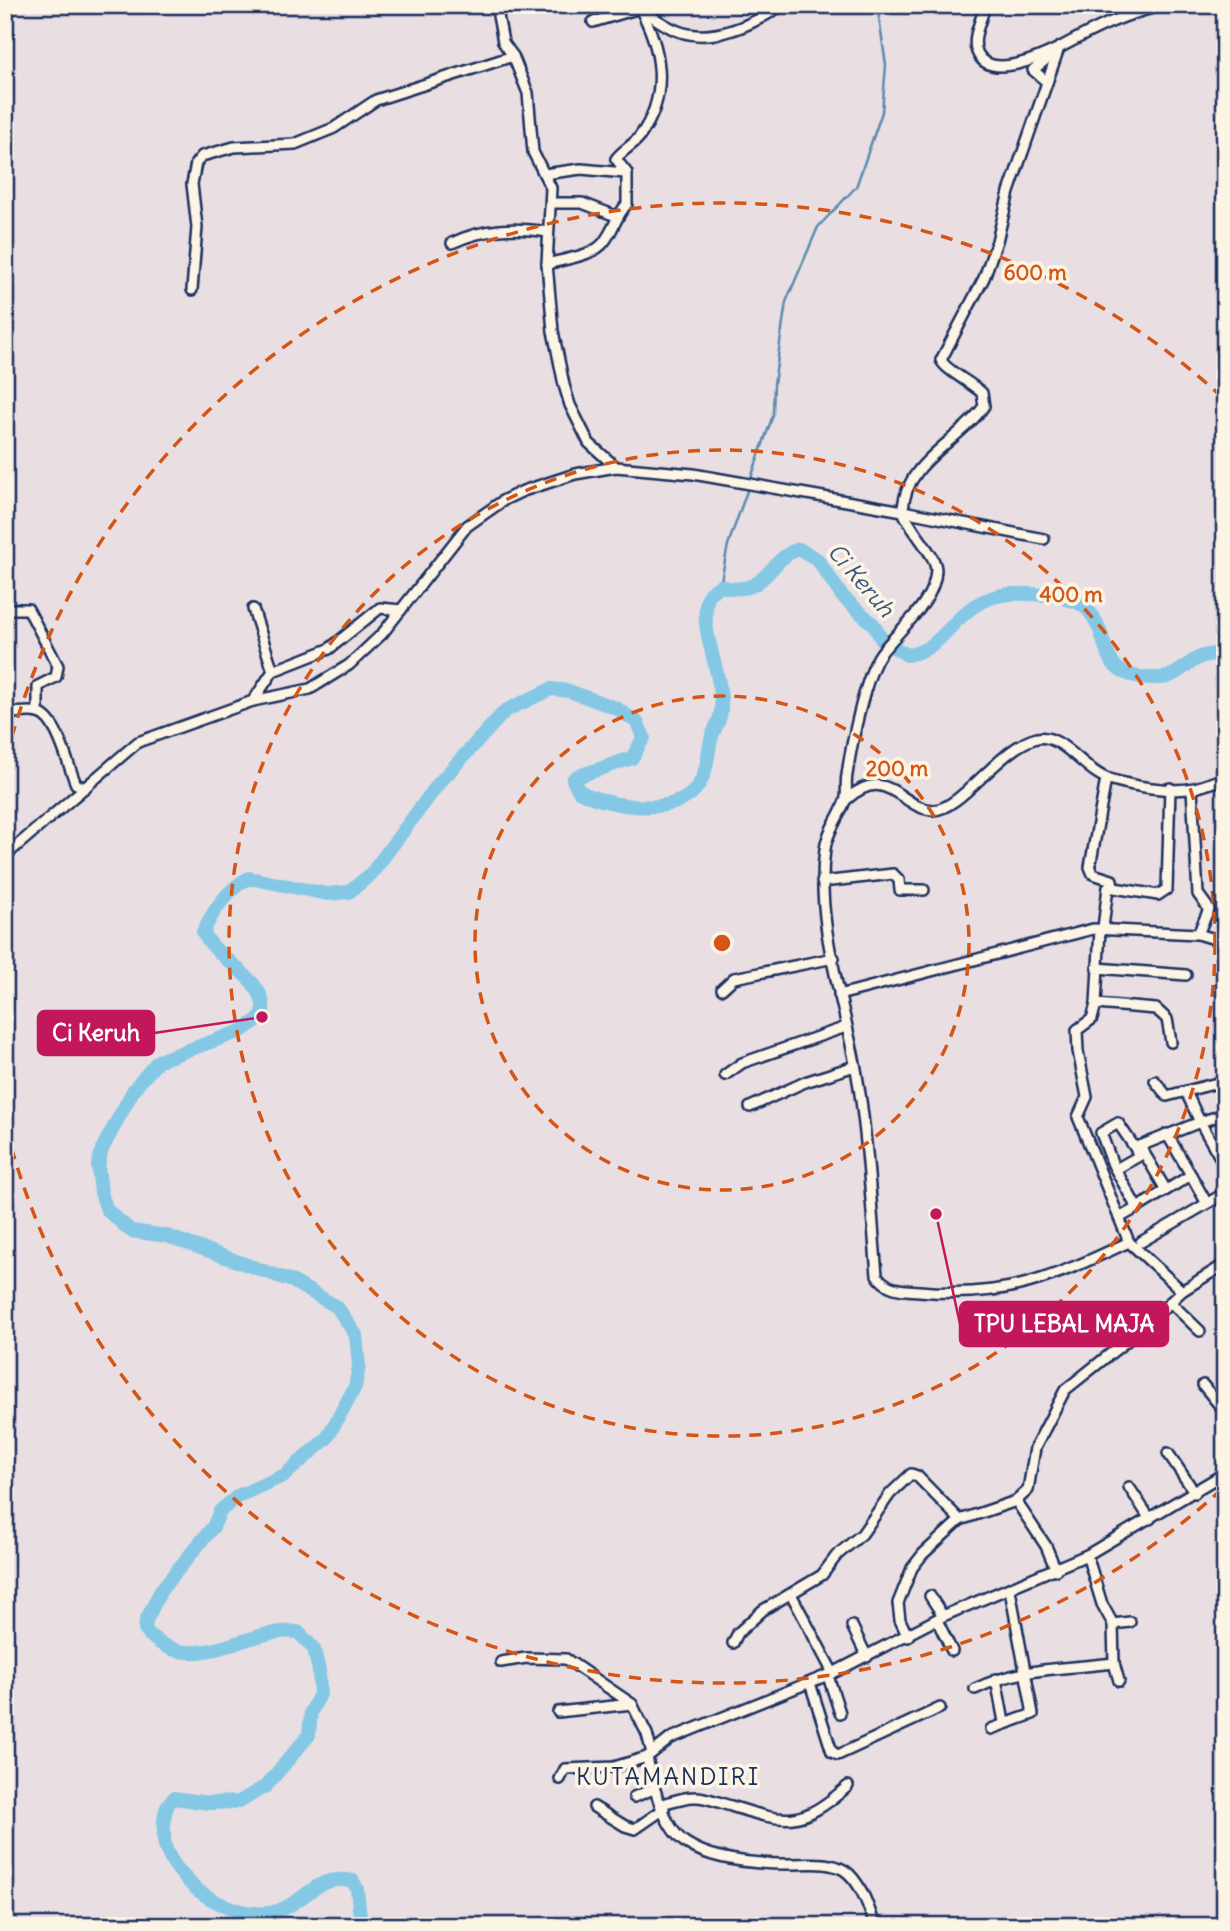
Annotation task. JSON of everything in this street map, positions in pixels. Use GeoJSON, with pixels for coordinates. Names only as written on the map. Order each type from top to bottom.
{"type":"FeatureCollection","features":[{"type":"Feature","properties":{"kind":"street"},"geometry":{"type":"LineString","coordinates":[[496,5],[503,42],[513,56],[528,93],[533,152],[551,188],[547,264],[553,331],[570,405],[589,443],[616,467]]}},
{"type":"Feature","properties":{"kind":"street"},"geometry":{"type":"LineString","coordinates":[[639,7],[668,27],[694,34],[735,30],[782,5]]}},
{"type":"Feature","properties":{"kind":"street"},"geometry":{"type":"LineString","coordinates":[[985,5],[976,45],[978,55],[987,64],[1000,66],[1028,62],[1112,21],[1142,9],[1167,5]]}},
{"type":"Feature","properties":{"kind":"street"},"geometry":{"type":"LineString","coordinates":[[593,22],[639,7]]}},
{"type":"Feature","properties":{"kind":"street"},"geometry":{"type":"LineString","coordinates":[[547,264],[599,247],[605,241],[616,215],[627,204],[627,173],[616,159],[639,138],[645,128],[662,75],[650,27],[639,7]]}},
{"type":"Feature","properties":{"kind":"street"},"geometry":{"type":"LineString","coordinates":[[846,799],[845,785],[868,681],[880,655],[930,593],[936,567],[933,557],[909,528],[903,511],[903,496],[913,478],[984,405],[985,399],[980,391],[945,367],[941,360],[984,278],[1047,82],[1057,62],[1059,48]]}},
{"type":"Feature","properties":{"kind":"street"},"geometry":{"type":"LineString","coordinates":[[192,290],[197,227],[192,184],[196,163],[202,156],[234,147],[295,144],[334,128],[376,100],[513,56]]}},
{"type":"Feature","properties":{"kind":"street"},"geometry":{"type":"LineString","coordinates":[[1047,82],[1033,69],[1053,56],[1057,62]]}},
{"type":"Feature","properties":{"kind":"street"},"geometry":{"type":"LineString","coordinates":[[544,174],[581,169],[627,173]]}},
{"type":"Feature","properties":{"kind":"street"},"geometry":{"type":"LineString","coordinates":[[552,203],[582,203],[616,215]]}},
{"type":"Feature","properties":{"kind":"street"},"geometry":{"type":"LineString","coordinates":[[452,243],[492,230],[522,228],[548,232]]}},
{"type":"Feature","properties":{"kind":"street"},"geometry":{"type":"LineString","coordinates":[[5,856],[138,742],[253,701],[298,692],[323,683],[366,652],[467,526],[513,495],[549,482],[591,470],[616,467],[692,474],[1044,539]]}},
{"type":"Feature","properties":{"kind":"street"},"geometry":{"type":"LineString","coordinates":[[253,608],[273,671]]}},
{"type":"Feature","properties":{"kind":"street"},"geometry":{"type":"LineString","coordinates":[[253,701],[273,671],[328,649],[380,608],[401,610]]}},
{"type":"Feature","properties":{"kind":"street"},"geometry":{"type":"LineString","coordinates":[[5,609],[28,610],[58,666],[56,677],[38,686],[38,713]]}},
{"type":"Feature","properties":{"kind":"street"},"geometry":{"type":"LineString","coordinates":[[5,713],[38,713],[51,723],[76,784],[85,788]]}},
{"type":"Feature","properties":{"kind":"street"},"geometry":{"type":"LineString","coordinates":[[1129,1242],[1035,1284],[1007,1290],[956,1295],[901,1290],[881,1282],[877,1275],[855,1066],[839,995],[822,882],[825,846],[846,799],[863,786],[890,789],[926,808],[940,809],[963,795],[1001,758],[1040,737],[1052,738],[1106,779],[1192,789],[1225,779]]}},
{"type":"Feature","properties":{"kind":"street"},"geometry":{"type":"LineString","coordinates":[[1106,779],[1090,867],[1093,874],[1112,880],[1113,887]]}},
{"type":"Feature","properties":{"kind":"street"},"geometry":{"type":"LineString","coordinates":[[1170,788],[1165,893],[1158,895],[1107,888],[1097,968],[1096,1004],[1092,1019],[1077,1030],[1078,1051],[1087,1097],[1078,1117],[1129,1242],[1182,1291]]}},
{"type":"Feature","properties":{"kind":"street"},"geometry":{"type":"LineString","coordinates":[[1192,789],[1198,894],[1209,908],[1198,934]]}},
{"type":"Feature","properties":{"kind":"street"},"geometry":{"type":"LineString","coordinates":[[822,882],[893,874],[899,880],[900,890],[924,890]]}},
{"type":"Feature","properties":{"kind":"street"},"geometry":{"type":"LineString","coordinates":[[839,995],[1101,929],[1198,934],[1225,942]]}},
{"type":"Feature","properties":{"kind":"street"},"geometry":{"type":"LineString","coordinates":[[722,989],[734,978],[834,958]]}},
{"type":"Feature","properties":{"kind":"street"},"geometry":{"type":"LineString","coordinates":[[1097,968],[1186,975]]}},
{"type":"Feature","properties":{"kind":"street"},"geometry":{"type":"LineString","coordinates":[[1096,1004],[1156,1009],[1167,1019],[1171,1042]]}},
{"type":"Feature","properties":{"kind":"street"},"geometry":{"type":"LineString","coordinates":[[725,1075],[742,1063],[846,1027]]}},
{"type":"Feature","properties":{"kind":"street"},"geometry":{"type":"LineString","coordinates":[[750,1107],[800,1087],[805,1082],[855,1066]]}},
{"type":"Feature","properties":{"kind":"street"},"geometry":{"type":"LineString","coordinates":[[1155,1081],[1167,1097],[1225,1081]]}},
{"type":"Feature","properties":{"kind":"street"},"geometry":{"type":"LineString","coordinates":[[1186,1092],[1200,1122],[1220,1149],[1225,1166]]}},
{"type":"Feature","properties":{"kind":"street"},"geometry":{"type":"LineString","coordinates":[[1115,1169],[1167,1134],[1225,1114]]}},
{"type":"Feature","properties":{"kind":"street"},"geometry":{"type":"LineString","coordinates":[[1137,1208],[1115,1169],[1101,1135],[1102,1131],[1118,1123],[1166,1190]]}},
{"type":"Feature","properties":{"kind":"street"},"geometry":{"type":"LineString","coordinates":[[1167,1134],[1206,1202]]}},
{"type":"Feature","properties":{"kind":"street"},"geometry":{"type":"LineString","coordinates":[[1119,1218],[1191,1175]]}},
{"type":"Feature","properties":{"kind":"street"},"geometry":{"type":"LineString","coordinates":[[1141,1242],[1225,1193]]}},
{"type":"Feature","properties":{"kind":"street"},"geometry":{"type":"LineString","coordinates":[[908,1637],[900,1619],[898,1603],[912,1568],[960,1520],[1016,1501],[1028,1489],[1035,1448],[1065,1390],[1144,1327],[1182,1291],[1223,1267]]}},
{"type":"Feature","properties":{"kind":"street"},"geometry":{"type":"LineString","coordinates":[[1170,1303],[1200,1331]]}},
{"type":"Feature","properties":{"kind":"street"},"geometry":{"type":"LineString","coordinates":[[1202,1385],[1225,1412]]}},
{"type":"Feature","properties":{"kind":"street"},"geometry":{"type":"LineString","coordinates":[[1168,1453],[1195,1493]]}},
{"type":"Feature","properties":{"kind":"street"},"geometry":{"type":"LineString","coordinates":[[560,1779],[565,1769],[614,1767],[649,1755],[671,1738],[831,1674],[908,1637],[940,1618],[1087,1555],[1195,1493],[1225,1472]]}},
{"type":"Feature","properties":{"kind":"street"},"geometry":{"type":"LineString","coordinates":[[733,1643],[738,1633],[763,1610],[822,1575],[837,1555],[862,1534],[890,1494],[912,1474],[960,1520]]}},
{"type":"Feature","properties":{"kind":"street"},"geometry":{"type":"LineString","coordinates":[[1129,1487],[1150,1519]]}},
{"type":"Feature","properties":{"kind":"street"},"geometry":{"type":"LineString","coordinates":[[1016,1501],[1046,1546],[1056,1570]]}},
{"type":"Feature","properties":{"kind":"street"},"geometry":{"type":"LineString","coordinates":[[1087,1555],[1102,1604],[1113,1624],[1114,1663],[1119,1681]]}},
{"type":"Feature","properties":{"kind":"street"},"geometry":{"type":"LineString","coordinates":[[991,1728],[1033,1714],[1010,1590]]}},
{"type":"Feature","properties":{"kind":"street"},"geometry":{"type":"LineString","coordinates":[[791,1594],[831,1674],[840,1713]]}},
{"type":"Feature","properties":{"kind":"street"},"geometry":{"type":"LineString","coordinates":[[930,1596],[952,1651]]}},
{"type":"Feature","properties":{"kind":"street"},"geometry":{"type":"LineString","coordinates":[[1113,1624],[1130,1622]]}},
{"type":"Feature","properties":{"kind":"street"},"geometry":{"type":"LineString","coordinates":[[852,1626],[867,1657]]}},
{"type":"Feature","properties":{"kind":"street"},"geometry":{"type":"LineString","coordinates":[[501,1662],[566,1659],[632,1704],[647,1734],[653,1790],[677,1835],[686,1843],[712,1854],[778,1864],[830,1865],[842,1869],[863,1896],[875,1926]]}},
{"type":"Feature","properties":{"kind":"street"},"geometry":{"type":"LineString","coordinates":[[975,1689],[996,1679],[1027,1671],[1114,1663]]}},
{"type":"Feature","properties":{"kind":"street"},"geometry":{"type":"LineString","coordinates":[[996,1679],[1004,1722]]}},
{"type":"Feature","properties":{"kind":"street"},"geometry":{"type":"LineString","coordinates":[[810,1683],[835,1755],[940,1708]]}},
{"type":"Feature","properties":{"kind":"street"},"geometry":{"type":"LineString","coordinates":[[558,1712],[632,1704]]}},
{"type":"Feature","properties":{"kind":"street"},"geometry":{"type":"LineString","coordinates":[[594,1808],[635,1829],[663,1806],[702,1798],[773,1820],[790,1820],[800,1818],[827,1804],[848,1786]]}},
{"type":"Feature","properties":{"kind":"street"},"geometry":{"type":"LineString","coordinates":[[634,1797],[653,1790]]}},
{"type":"Feature","properties":{"kind":"waterway"},"geometry":{"type":"LineString","coordinates":[[750,481],[773,415],[774,384],[786,302],[818,227],[856,187],[882,112],[886,65],[877,5]]}},
{"type":"Feature","properties":{"kind":"waterway"},"geometry":{"type":"LineString","coordinates":[[720,586],[728,545],[748,488]]}},
{"type":"Feature","properties":{"kind":"waterway","name":"Ci Keruh"},"geometry":{"type":"LineString","coordinates":[[361,1926],[357,1889],[353,1881],[340,1880],[321,1884],[280,1910],[269,1913],[245,1912],[209,1898],[199,1891],[177,1869],[165,1844],[164,1816],[167,1806],[174,1798],[209,1803],[239,1802],[266,1786],[309,1735],[311,1712],[320,1694],[319,1671],[314,1649],[298,1632],[258,1636],[200,1652],[181,1651],[163,1645],[145,1630],[146,1621],[161,1590],[213,1527],[220,1511],[238,1496],[285,1475],[327,1438],[355,1387],[359,1366],[356,1335],[337,1307],[292,1281],[167,1236],[131,1231],[107,1210],[101,1193],[98,1166],[102,1149],[134,1089],[158,1061],[241,1031],[262,1017],[263,1004],[259,992],[242,972],[210,943],[203,932],[216,909],[227,894],[249,878],[327,894],[349,892],[371,874],[439,783],[505,711],[551,689],[569,691],[616,708],[637,722],[644,737],[632,758],[576,777],[573,780],[579,791],[607,801],[641,806],[675,803],[688,796],[704,775],[712,736],[721,714],[719,681],[706,621],[709,594],[720,586],[736,589],[757,583],[779,561],[799,549],[817,559],[842,596],[873,624],[882,640],[907,655],[934,644],[976,605],[1010,594],[1050,596],[1080,604],[1096,621],[1114,665],[1139,677],[1167,677],[1203,656],[1225,654]]}},
{"type":"Feature","properties":{"kind":"place","name":"Ci Keruh"},"geometry":{"type":"Point","coordinates":[262,1017]}},
{"type":"Feature","properties":{"kind":"place","name":"TPU LEBAL MAJA"},"geometry":{"type":"Point","coordinates":[936,1214]}},
{"type":"Feature","properties":{"kind":"district","name":"KUTAMANDIRI"},"geometry":{"type":"Point","coordinates":[668,1777]}}]}
